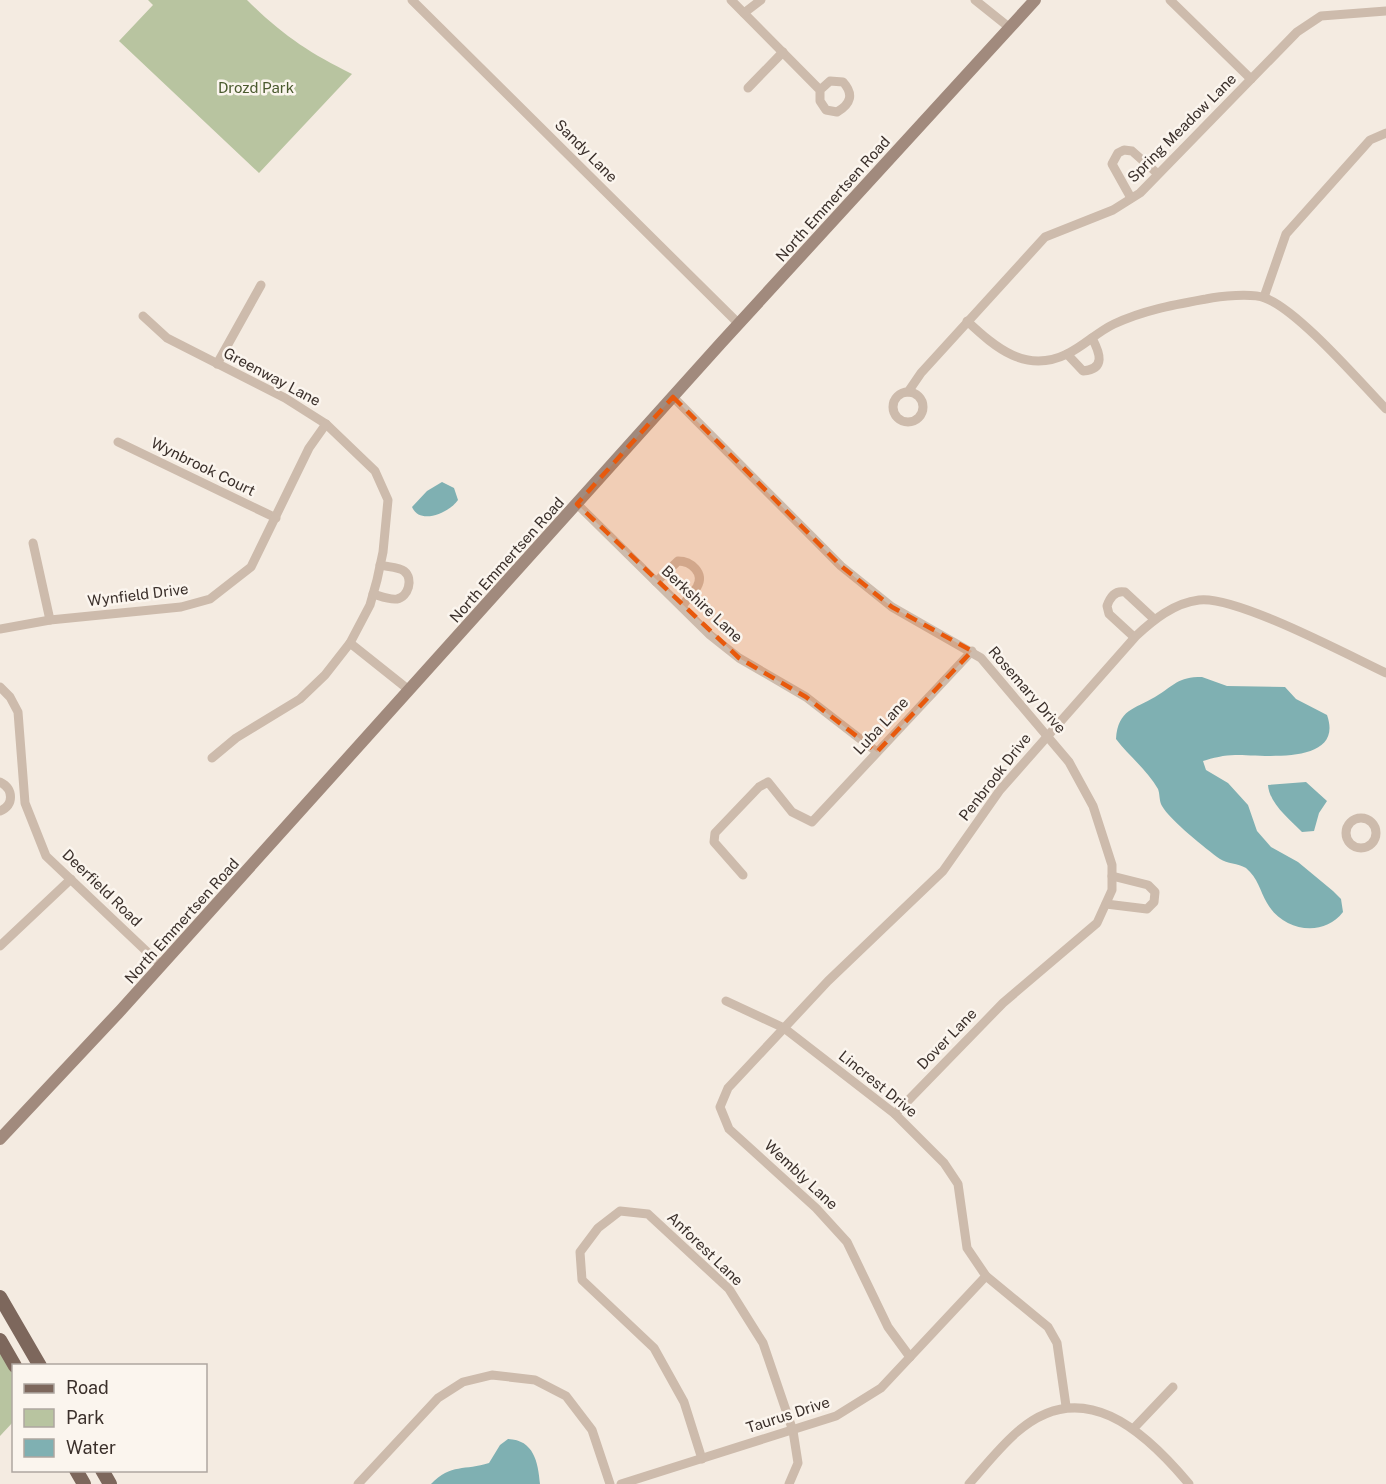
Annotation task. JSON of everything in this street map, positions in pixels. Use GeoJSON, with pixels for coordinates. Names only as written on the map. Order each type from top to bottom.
{"type":"FeatureCollection","features":[{"type":"Feature","properties":{"kind":"main road"},"geometry":{"type":"LineString","coordinates":[[0,1297],[39,1364]]}},
{"type":"Feature","properties":{"kind":"main road"},"geometry":{"type":"LineString","coordinates":[[0,1340],[14,1364]]}},
{"type":"Feature","properties":{"kind":"street","name":"Sandy Lane"},"geometry":{"type":"LineString","coordinates":[[412,0],[739,324]]}},
{"type":"Feature","properties":{"kind":"street"},"geometry":{"type":"LineString","coordinates":[[731,0],[820,90]]}},
{"type":"Feature","properties":{"kind":"street"},"geometry":{"type":"LineString","coordinates":[[744,13],[761,0]]}},
{"type":"Feature","properties":{"kind":"street"},"geometry":{"type":"LineString","coordinates":[[975,0],[1010,28]]}},
{"type":"Feature","properties":{"kind":"street","name":"North Emmertsen Road"},"geometry":{"type":"LineString","coordinates":[[0,1138],[162,966],[673,397],[1035,0]]}},
{"type":"Feature","properties":{"kind":"street"},"geometry":{"type":"LineString","coordinates":[[1170,0],[1251,80]]}},
{"type":"Feature","properties":{"kind":"street","name":"Spring Meadow Lane"},"geometry":{"type":"LineString","coordinates":[[908,392],[921,373],[1045,237],[1113,210],[1131,198],[1158,174],[1297,32],[1321,16],[1386,11]]}},
{"type":"Feature","properties":{"kind":"street"},"geometry":{"type":"LineString","coordinates":[[748,88],[783,52]]}},
{"type":"Feature","properties":{"kind":"street"},"geometry":{"type":"LineString","coordinates":[[1264,297],[1286,234],[1370,140],[1386,133]]}},
{"type":"Feature","properties":{"kind":"street"},"geometry":{"type":"LineString","coordinates":[[1131,198],[1112,164],[1118,153],[1124,150],[1131,151],[1158,174]]}},
{"type":"Feature","properties":{"kind":"street"},"geometry":{"type":"LineString","coordinates":[[217,364],[261,285]]}},
{"type":"Feature","properties":{"kind":"street"},"geometry":{"type":"LineString","coordinates":[[967,321],[1008,355],[1028,361],[1046,360],[1067,354],[1111,326],[1147,309],[1221,296],[1264,297],[1298,319],[1386,409]]}},
{"type":"Feature","properties":{"kind":"street","name":"Greenway Lane"},"geometry":{"type":"LineString","coordinates":[[143,316],[167,338],[285,398],[326,424],[378,475],[388,500],[380,565]]}},
{"type":"Feature","properties":{"kind":"street"},"geometry":{"type":"LineString","coordinates":[[1067,354],[1083,371],[1096,368],[1100,363],[1100,353],[1092,338]]}},
{"type":"Feature","properties":{"kind":"street","name":"Rosemary Drive"},"geometry":{"type":"LineString","coordinates":[[673,397],[841,566],[892,607],[972,651],[1010,690],[1069,762],[1093,806],[1112,865],[1112,890],[1097,923],[1022,987]]}},
{"type":"Feature","properties":{"kind":"street","name":"Wynfield Drive"},"geometry":{"type":"LineString","coordinates":[[0,628],[50,620],[181,607],[210,599],[251,567],[309,448],[326,424]]}},
{"type":"Feature","properties":{"kind":"street","name":"Wynbrook Court"},"geometry":{"type":"LineString","coordinates":[[118,442],[276,518]]}},
{"type":"Feature","properties":{"kind":"street","name":"Berkshire Lane"},"geometry":{"type":"LineString","coordinates":[[577,504],[682,607],[739,658],[806,697],[877,752]]}},
{"type":"Feature","properties":{"kind":"street"},"geometry":{"type":"LineString","coordinates":[[33,543],[50,620]]}},
{"type":"Feature","properties":{"kind":"street"},"geometry":{"type":"LineString","coordinates":[[656,582],[678,561],[686,561],[695,567],[699,576],[697,586],[682,607]]}},
{"type":"Feature","properties":{"kind":"street"},"geometry":{"type":"LineString","coordinates":[[212,758],[236,738],[300,699],[326,675],[350,644],[373,594],[380,565],[404,571],[409,577],[407,593],[394,600],[373,594]]}},
{"type":"Feature","properties":{"kind":"street"},"geometry":{"type":"LineString","coordinates":[[1134,637],[1110,614],[1107,606],[1112,596],[1117,592],[1125,592],[1154,619]]}},
{"type":"Feature","properties":{"kind":"street","name":"Penbrook Drive"},"geometry":{"type":"LineString","coordinates":[[784,1028],[828,981],[943,871],[1000,790],[1134,637],[1154,619],[1199,600],[1232,603],[1386,673]]}},
{"type":"Feature","properties":{"kind":"street"},"geometry":{"type":"LineString","coordinates":[[350,644],[409,690]]}},
{"type":"Feature","properties":{"kind":"street","name":"Luba Lane"},"geometry":{"type":"LineString","coordinates":[[743,874],[714,842],[715,833],[759,787],[768,782],[792,812],[812,822],[972,651]]}},
{"type":"Feature","properties":{"kind":"street","name":"Deerfield Road"},"geometry":{"type":"LineString","coordinates":[[0,687],[10,697],[18,712],[25,803],[46,856],[162,966]]}},
{"type":"Feature","properties":{"kind":"street"},"geometry":{"type":"LineString","coordinates":[[0,782],[9,789],[11,797],[8,806],[0,811]]}},
{"type":"Feature","properties":{"kind":"street"},"geometry":{"type":"LineString","coordinates":[[11,797],[24,794]]}},
{"type":"Feature","properties":{"kind":"street"},"geometry":{"type":"LineString","coordinates":[[1376,830],[1386,825]]}},
{"type":"Feature","properties":{"kind":"street"},"geometry":{"type":"LineString","coordinates":[[1106,904],[1148,909],[1154,902],[1155,892],[1148,885],[1112,876]]}},
{"type":"Feature","properties":{"kind":"street"},"geometry":{"type":"LineString","coordinates":[[0,946],[71,879]]}},
{"type":"Feature","properties":{"kind":"street","name":"Dover Lane"},"geometry":{"type":"LineString","coordinates":[[895,1114],[1003,1003],[1022,987]]}},
{"type":"Feature","properties":{"kind":"street","name":"Lincrest Drive"},"geometry":{"type":"LineString","coordinates":[[726,1001],[784,1028],[895,1114],[944,1163],[958,1184],[967,1248],[986,1276],[1048,1327],[1057,1343],[1066,1406]]}},
{"type":"Feature","properties":{"kind":"street","name":"Wembly Lane"},"geometry":{"type":"LineString","coordinates":[[784,1028],[728,1088],[720,1107],[729,1129],[816,1208],[847,1242],[888,1327],[910,1357]]}},
{"type":"Feature","properties":{"kind":"street","name":"Anforest Lane"},"geometry":{"type":"LineString","coordinates":[[702,1459],[684,1402],[654,1348],[582,1280],[580,1252],[598,1228],[620,1211],[648,1214],[729,1289],[768,1354],[793,1431],[798,1463],[789,1484]]}},
{"type":"Feature","properties":{"kind":"street","name":"Taurus Drive"},"geometry":{"type":"LineString","coordinates":[[621,1484],[836,1416],[881,1388],[986,1276]]}},
{"type":"Feature","properties":{"kind":"street"},"geometry":{"type":"LineString","coordinates":[[358,1484],[438,1398],[463,1382],[492,1375],[535,1380],[566,1396],[592,1430],[610,1484]]}},
{"type":"Feature","properties":{"kind":"street"},"geometry":{"type":"LineString","coordinates":[[1134,1428],[1173,1387]]}},
{"type":"Feature","properties":{"kind":"street"},"geometry":{"type":"LineString","coordinates":[[969,1484],[1016,1432],[1042,1415],[1066,1406],[1100,1410],[1134,1428],[1189,1484]]}},
{"type":"Feature","properties":{"kind":"highlighted area"},"geometry":{"type":"Polygon","coordinates":[[[673,397],[841,566],[892,607],[972,651],[877,752],[806,697],[739,658],[577,504],[673,397]]]}},
{"type":"Feature","properties":{"kind":"green space","name":"Drozd Park"},"geometry":{"type":"Polygon","coordinates":[[[148,0],[247,0],[296,42],[352,74],[259,173],[119,41],[153,5],[148,0]]]}},
{"type":"Feature","properties":{"kind":"green space"},"geometry":{"type":"Polygon","coordinates":[[[0,1352],[12,1373],[12,1423],[0,1436],[0,1352]]]}},
{"type":"Feature","properties":{"kind":"water"},"geometry":{"type":"Polygon","coordinates":[[[442,482],[454,488],[458,500],[454,505],[435,515],[421,516],[416,513],[412,507],[427,491],[442,482]]]}},
{"type":"Feature","properties":{"kind":"water"},"geometry":{"type":"Polygon","coordinates":[[[1202,677],[1227,686],[1285,687],[1296,699],[1327,715],[1329,731],[1324,743],[1313,750],[1281,756],[1235,755],[1203,761],[1206,770],[1228,783],[1248,805],[1257,831],[1271,847],[1298,862],[1341,899],[1343,912],[1325,926],[1304,928],[1293,925],[1274,912],[1256,880],[1246,868],[1220,859],[1172,819],[1160,802],[1158,789],[1154,782],[1116,739],[1120,721],[1129,711],[1181,680],[1202,677]]]}},
{"type":"Feature","properties":{"kind":"water"},"geometry":{"type":"Polygon","coordinates":[[[1306,782],[1327,801],[1319,813],[1314,831],[1302,832],[1276,805],[1268,785],[1306,782]]]}},
{"type":"Feature","properties":{"kind":"water"},"geometry":{"type":"Polygon","coordinates":[[[508,1439],[524,1443],[529,1448],[536,1460],[540,1484],[431,1484],[438,1477],[452,1470],[489,1463],[500,1445],[508,1439]]]}}]}
